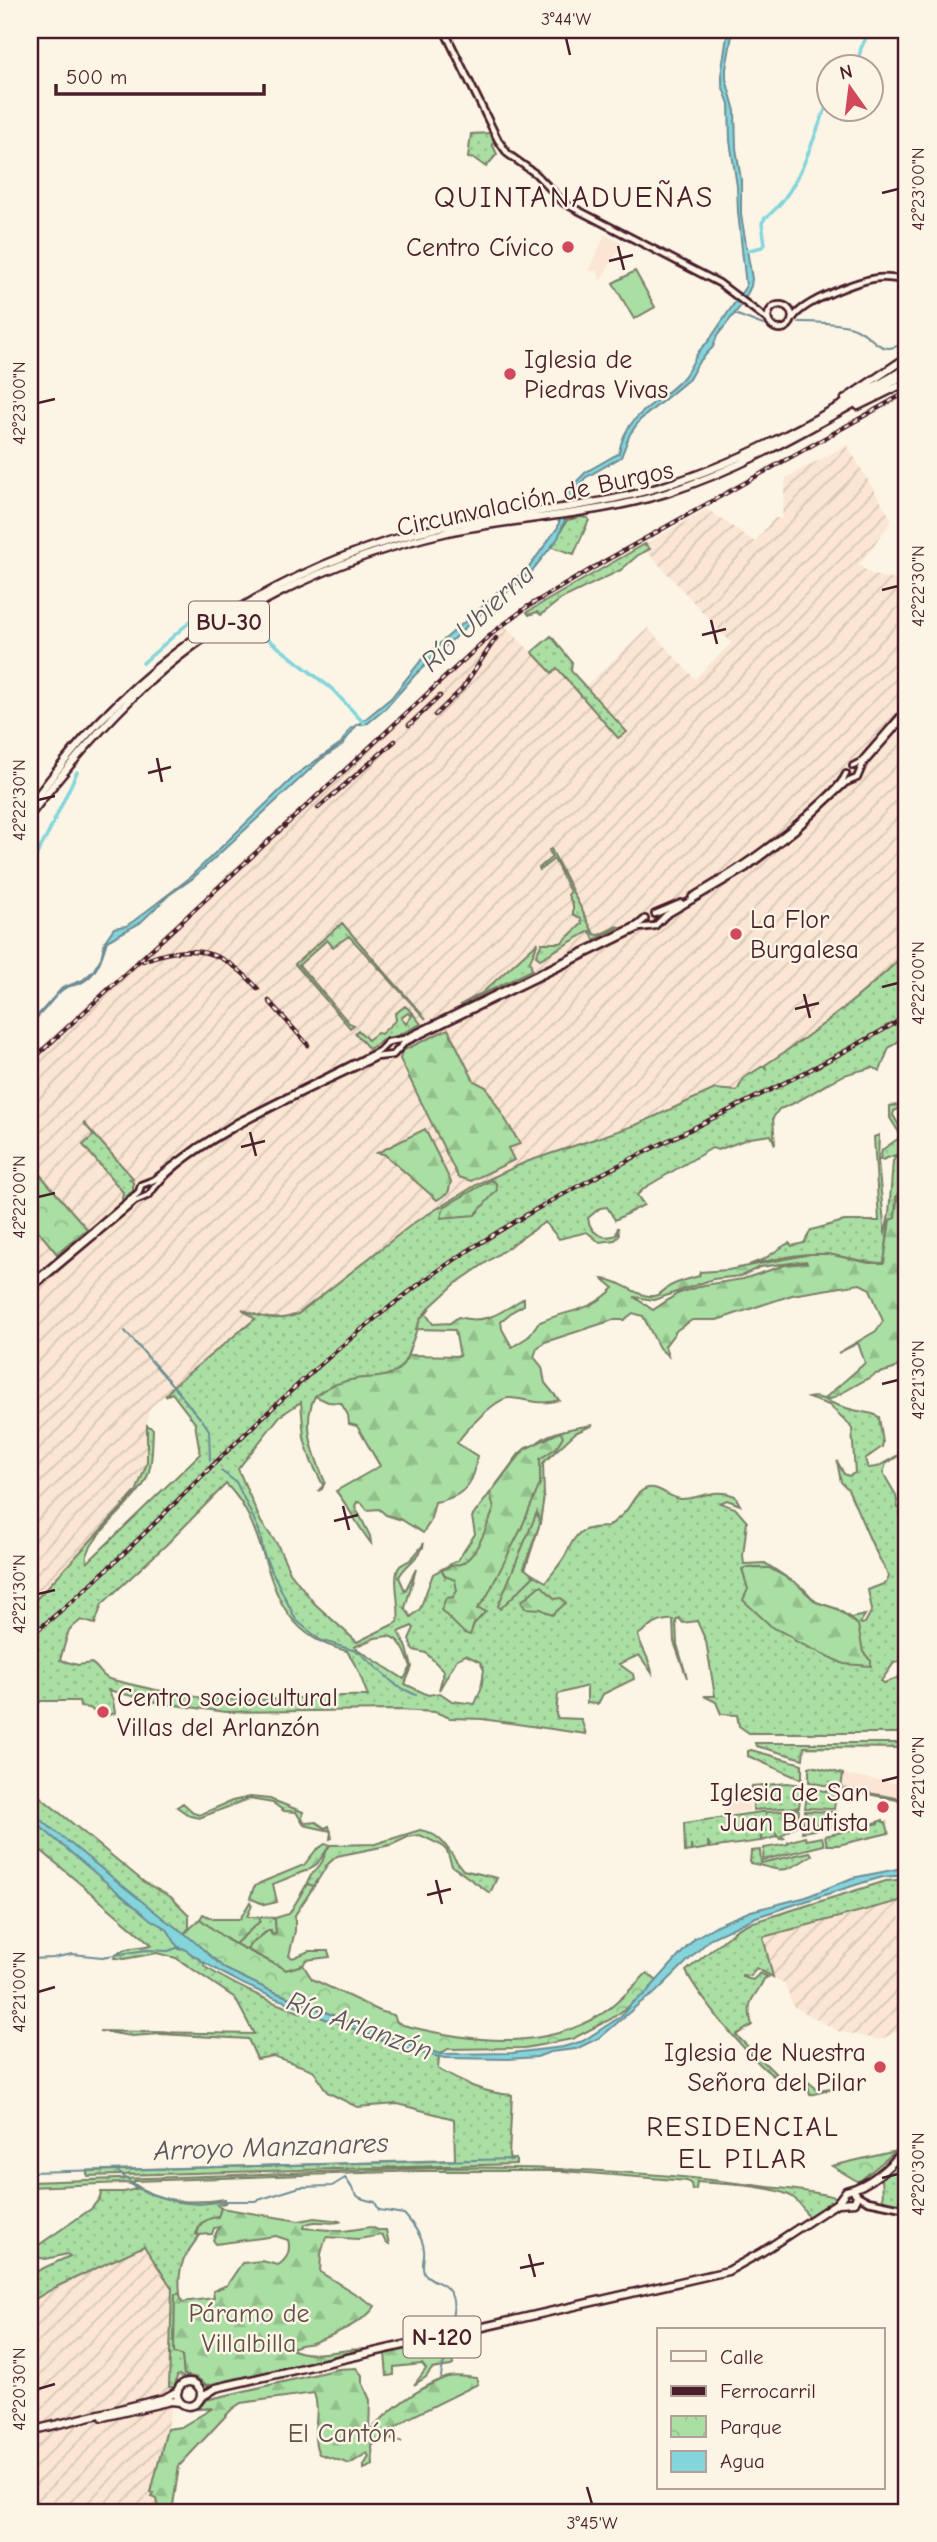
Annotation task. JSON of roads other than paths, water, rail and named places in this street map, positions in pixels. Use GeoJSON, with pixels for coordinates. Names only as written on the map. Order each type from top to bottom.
{"type":"FeatureCollection","features":[{"type":"Feature","properties":{"kind":"highway"},"geometry":{"type":"LineString","coordinates":[[803,429],[907,358]]}},
{"type":"Feature","properties":{"kind":"highway","name":"Circunvalación de Burgos"},"geometry":{"type":"LineString","coordinates":[[803,429],[907,368]]}},
{"type":"Feature","properties":{"kind":"highway","name":"Circunvalación de Burgos"},"geometry":{"type":"LineString","coordinates":[[30,805],[79,744],[127,694],[168,658],[227,615],[300,576],[357,552],[423,532],[592,506],[698,475],[803,429],[907,374]]}},
{"type":"Feature","properties":{"kind":"highway"},"geometry":{"type":"LineString","coordinates":[[803,429],[907,382]]}},
{"type":"Feature","properties":{"kind":"highway","name":"Circunvalación de Burgos"},"geometry":{"type":"LineString","coordinates":[[30,815],[67,767],[135,695],[172,663],[235,618],[301,582],[348,562],[402,544],[489,522]]}},
{"type":"Feature","properties":{"kind":"highway"},"geometry":{"type":"LineString","coordinates":[[856,2193],[846,2191],[844,2199],[851,2204],[856,2193],[907,2148]]}},
{"type":"Feature","properties":{"kind":"highway","name":"N-120"},"geometry":{"type":"LineString","coordinates":[[67,2423],[165,2398],[186,2383],[211,2389],[728,2271],[844,2199]]}},
{"type":"Feature","properties":{"kind":"highway"},"geometry":{"type":"LineString","coordinates":[[197,2386],[201,2392],[200,2398]]}},
{"type":"Feature","properties":{"kind":"highway","name":"N-120"},"geometry":{"type":"LineString","coordinates":[[30,2431],[171,2401],[190,2406],[196,2404],[211,2389]]}},
{"type":"Feature","properties":{"kind":"highway"},"geometry":{"type":"LineString","coordinates":[[178,2391],[180,2402]]}},
{"type":"Feature","properties":{"kind":"main road"},"geometry":{"type":"LineString","coordinates":[[444,30],[498,141],[513,158],[536,174],[564,203],[737,295],[758,310],[774,328],[782,330],[790,325],[804,307]]}},
{"type":"Feature","properties":{"kind":"main road"},"geometry":{"type":"LineString","coordinates":[[758,310],[779,305],[789,308],[804,307],[869,280],[888,277],[907,281]]}},
{"type":"Feature","properties":{"kind":"main road"},"geometry":{"type":"LineString","coordinates":[[789,308],[793,318]]}},
{"type":"Feature","properties":{"kind":"main road"},"geometry":{"type":"LineString","coordinates":[[768,320],[771,309]]}},
{"type":"Feature","properties":{"kind":"main road"},"geometry":{"type":"LineString","coordinates":[[30,1287],[139,1192],[141,1185],[154,1180],[197,1147],[238,1122],[384,1048],[388,1042],[394,1042],[614,936],[645,919],[648,914],[655,914],[692,898],[763,852],[841,783],[848,768],[861,762],[907,711]]}},
{"type":"Feature","properties":{"kind":"main road"},"geometry":{"type":"LineString","coordinates":[[30,1287],[135,1201],[149,1195],[156,1183],[184,1161],[235,1127],[368,1060],[387,1054],[393,1055],[417,1037],[639,928],[654,926],[760,858],[852,780],[858,778],[863,764],[907,711]]}},
{"type":"Feature","properties":{"kind":"main road"},"geometry":{"type":"LineString","coordinates":[[853,766],[859,773]]}},
{"type":"Feature","properties":{"kind":"main road"},"geometry":{"type":"LineString","coordinates":[[846,774],[852,780]]}},
{"type":"Feature","properties":{"kind":"main road"},"geometry":{"type":"LineString","coordinates":[[655,914],[659,921]]}},
{"type":"Feature","properties":{"kind":"main road"},"geometry":{"type":"LineString","coordinates":[[645,919],[649,926]]}},
{"type":"Feature","properties":{"kind":"main road"},"geometry":{"type":"LineString","coordinates":[[394,1042],[398,1049]]}},
{"type":"Feature","properties":{"kind":"main road"},"geometry":{"type":"LineString","coordinates":[[384,1048],[387,1054]]}},
{"type":"Feature","properties":{"kind":"main road"},"geometry":{"type":"LineString","coordinates":[[146,1183],[152,1191]]}},
{"type":"Feature","properties":{"kind":"main road"},"geometry":{"type":"LineString","coordinates":[[139,1192],[145,1197]]}},
{"type":"Feature","properties":{"kind":"main road"},"geometry":{"type":"LineString","coordinates":[[856,2193],[869,2201],[907,2209]]}},
{"type":"Feature","properties":{"kind":"water"},"geometry":{"type":"Polygon","coordinates":[[[728,30],[733,30],[726,79],[735,111],[741,215],[752,279],[743,303],[717,336],[713,347],[698,363],[689,379],[640,420],[630,434],[621,457],[585,478],[575,492],[558,538],[531,572],[472,621],[415,675],[385,709],[368,723],[357,725],[342,745],[320,760],[192,879],[169,895],[140,923],[107,941],[101,959],[92,975],[81,983],[63,989],[30,1024],[62,988],[83,980],[93,971],[101,958],[105,941],[114,928],[126,926],[187,880],[297,774],[341,743],[350,729],[391,698],[423,658],[500,589],[527,570],[558,527],[563,503],[572,486],[586,472],[619,453],[628,428],[644,410],[673,388],[686,374],[746,286],[730,141],[729,104],[722,85],[728,30]]]}},
{"type":"Feature","properties":{"kind":"water","name":"Río Arlanzón"},"geometry":{"type":"Polygon","coordinates":[[[30,1811],[188,1936],[225,1969],[344,2022],[440,2054],[512,2053],[563,2047],[583,2041],[620,2017],[632,2003],[646,1993],[695,1938],[719,1924],[751,1911],[806,1897],[852,1878],[902,1868],[907,1870],[907,1875],[865,1882],[756,1917],[711,1938],[655,1993],[601,2037],[576,2049],[550,2052],[537,2057],[446,2058],[410,2051],[326,2019],[240,1982],[183,1948],[179,1949],[167,1929],[151,1920],[30,1818],[30,1811]]]}},
{"type":"Feature","properties":{"kind":"waterway"},"geometry":{"type":"LineString","coordinates":[[860,52],[870,30]]}},
{"type":"Feature","properties":{"kind":"waterway"},"geometry":{"type":"LineString","coordinates":[[768,216],[789,192],[797,178],[820,122]]}},
{"type":"Feature","properties":{"kind":"waterway"},"geometry":{"type":"LineString","coordinates":[[745,251],[765,244],[762,223],[765,218]]}},
{"type":"Feature","properties":{"kind":"waterway"},"geometry":{"type":"LineString","coordinates":[[735,314],[763,325]]}},
{"type":"Feature","properties":{"kind":"waterway"},"geometry":{"type":"LineString","coordinates":[[799,322],[849,326],[858,329],[882,347],[889,348],[907,341]]}},
{"type":"Feature","properties":{"kind":"waterway"},"geometry":{"type":"LineString","coordinates":[[143,663],[211,603],[223,605]]}},
{"type":"Feature","properties":{"kind":"waterway"},"geometry":{"type":"LineString","coordinates":[[251,626],[332,689],[364,723]]}},
{"type":"Feature","properties":{"kind":"waterway"},"geometry":{"type":"LineString","coordinates":[[30,867],[77,772]]}},
{"type":"Feature","properties":{"kind":"waterway"},"geometry":{"type":"LineString","coordinates":[[125,1331],[182,1396]]}},
{"type":"Feature","properties":{"kind":"waterway"},"geometry":{"type":"LineString","coordinates":[[183,1398],[200,1418]]}},
{"type":"Feature","properties":{"kind":"waterway"},"geometry":{"type":"LineString","coordinates":[[202,1420],[209,1430],[210,1460]]}},
{"type":"Feature","properties":{"kind":"waterway"},"geometry":{"type":"LineString","coordinates":[[221,1471],[236,1482],[259,1530],[264,1555],[296,1620],[320,1640],[359,1652],[397,1686],[416,1695]]}},
{"type":"Feature","properties":{"kind":"waterway"},"geometry":{"type":"LineString","coordinates":[[30,1959],[72,1954],[102,1957],[146,1950],[168,1951],[180,1947]]}},
{"type":"Feature","properties":{"kind":"waterway","name":"Arroyo Manzanares"},"geometry":{"type":"LineString","coordinates":[[30,2172],[514,2159]]}},
{"type":"Feature","properties":{"kind":"waterway"},"geometry":{"type":"LineString","coordinates":[[116,2170],[137,2188],[150,2194],[177,2202],[199,2204],[255,2201],[300,2187],[332,2186],[345,2178],[358,2197],[375,2202],[379,2210],[404,2214],[414,2226],[423,2245],[424,2273],[448,2289],[453,2300],[449,2331]]}},
{"type":"Feature","properties":{"kind":"waterway"},"geometry":{"type":"LineString","coordinates":[[441,2377],[449,2338]]}},
{"type":"Feature","properties":{"kind":"railway"},"geometry":{"type":"LineString","coordinates":[[30,1062],[495,631],[527,607],[605,561],[907,392]]}},
{"type":"Feature","properties":{"kind":"railway"},"geometry":{"type":"LineString","coordinates":[[435,715],[462,689],[496,638]]}},
{"type":"Feature","properties":{"kind":"railway"},"geometry":{"type":"LineString","coordinates":[[409,725],[440,696]]}},
{"type":"Feature","properties":{"kind":"railway"},"geometry":{"type":"LineString","coordinates":[[318,808],[395,741]]}},
{"type":"Feature","properties":{"kind":"railway"},"geometry":{"type":"LineString","coordinates":[[143,961],[176,952],[206,953],[232,965],[258,989]]}},
{"type":"Feature","properties":{"kind":"railway"},"geometry":{"type":"LineString","coordinates":[[269,1001],[308,1045]]}},
{"type":"Feature","properties":{"kind":"railway"},"geometry":{"type":"LineString","coordinates":[[30,1636],[101,1575],[287,1394],[363,1328],[417,1286],[475,1246],[535,1210],[846,1051],[907,1016]]}},
{"type":"Feature","properties":{"kind":"place","name":"Centro Cívico"},"geometry":{"type":"Point","coordinates":[568,247]}},
{"type":"Feature","properties":{"kind":"place","name":"Iglesia de Piedras Vivas"},"geometry":{"type":"Point","coordinates":[510,374]}},
{"type":"Feature","properties":{"kind":"place","name":"La Flor Burgalesa"},"geometry":{"type":"Point","coordinates":[736,934]}},
{"type":"Feature","properties":{"kind":"place","name":"Centro sociocultural Villas del Arlanzón"},"geometry":{"type":"Point","coordinates":[103,1712]}},
{"type":"Feature","properties":{"kind":"place","name":"Iglesia de San Juan Bautista"},"geometry":{"type":"Point","coordinates":[883,1807]}},
{"type":"Feature","properties":{"kind":"place","name":"Iglesia de Nuestra Señora del Pilar"},"geometry":{"type":"Point","coordinates":[880,2067]}},
{"type":"Feature","properties":{"kind":"district","name":"QUINTANADUEÑAS"},"geometry":{"type":"Point","coordinates":[574,197]}},
{"type":"Feature","properties":{"kind":"district","name":"RESIDENCIAL EL PILAR"},"geometry":{"type":"Point","coordinates":[743,2142]}},
{"type":"Feature","properties":{"kind":"water label","name":"Río Ubierna"},"geometry":{"type":"Point","coordinates":[477,617]}},
{"type":"Feature","properties":{"kind":"park label","name":"Páramo de Villalbilla"},"geometry":{"type":"Point","coordinates":[249,2328]}},
{"type":"Feature","properties":{"kind":"park label","name":"El Cantón"},"geometry":{"type":"Point","coordinates":[342,2433]}}]}
